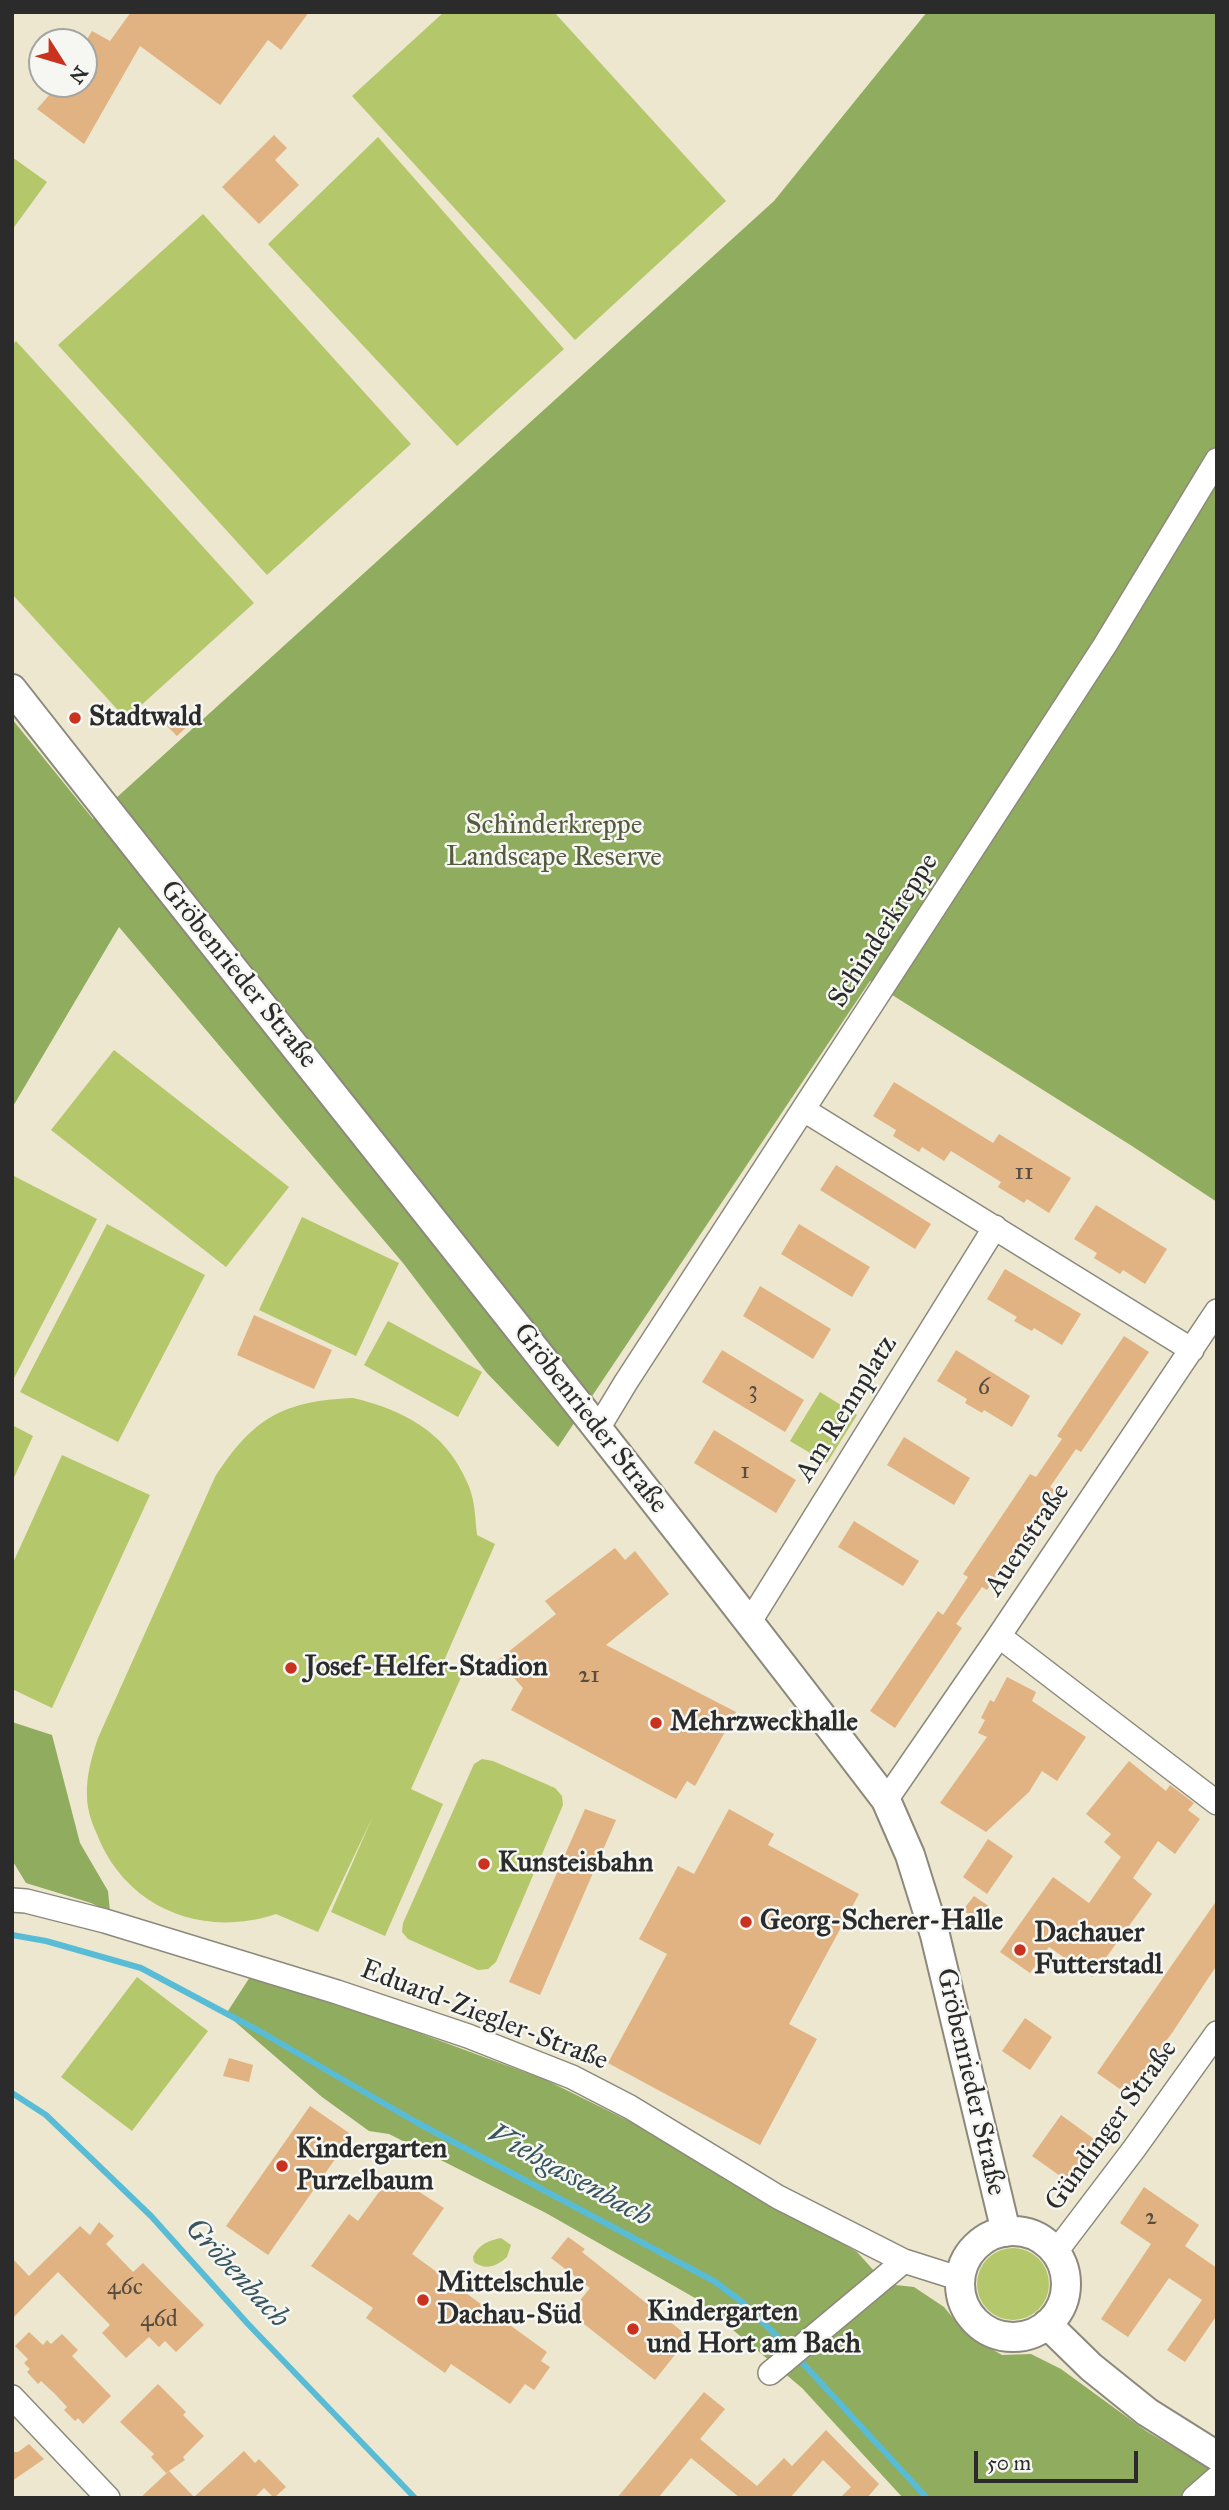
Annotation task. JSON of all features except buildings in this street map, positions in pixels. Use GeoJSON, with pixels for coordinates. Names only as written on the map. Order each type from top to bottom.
{"type":"FeatureCollection","features":[{"type":"Feature","properties":{"kind":"street","name":"Schinderkreppe"},"geometry":{"type":"LineString","coordinates":[[597,1430],[1105,645],[1217,460]]}},
{"type":"Feature","properties":{"kind":"street","name":"Gröbenrieder Straße"},"geometry":{"type":"LineString","coordinates":[[12,689],[651,1495],[886,1800],[910,1855],[935,1935],[1006,2232]]}},
{"type":"Feature","properties":{"kind":"street"},"geometry":{"type":"LineString","coordinates":[[804,1110],[1192,1350]]}},
{"type":"Feature","properties":{"kind":"street","name":"Am Rennplatz"},"geometry":{"type":"LineString","coordinates":[[749,1623],[995,1227]]}},
{"type":"Feature","properties":{"kind":"street","name":"Auenstraße"},"geometry":{"type":"LineString","coordinates":[[886,1800],[1217,1311]]}},
{"type":"Feature","properties":{"kind":"street"},"geometry":{"type":"LineString","coordinates":[[999,1636],[1217,1803]]}},
{"type":"Feature","properties":{"kind":"street","name":"Eduard-Ziegler-Straße"},"geometry":{"type":"LineString","coordinates":[[12,1900],[26,1901],[105,1922],[337,1992],[468,2036],[572,2077],[630,2107],[778,2197],[904,2261],[961,2278]]}},
{"type":"Feature","properties":{"kind":"street","name":"Gündinger Straße"},"geometry":{"type":"LineString","coordinates":[[1055,2253],[1141,2140],[1217,2033]]}},
{"type":"Feature","properties":{"kind":"street","name":"Gröbenrieder Straße"},"geometry":{"type":"LineString","coordinates":[[961,2278],[970,2253],[983,2241],[998,2233],[1031,2234],[1045,2242],[1055,2253]]}},
{"type":"Feature","properties":{"kind":"street"},"geometry":{"type":"LineString","coordinates":[[961,2278],[964,2305],[974,2320],[988,2332],[1005,2337],[1023,2337],[1040,2330],[1054,2318],[1062,2303],[1066,2287],[1064,2270],[1055,2253]]}},
{"type":"Feature","properties":{"kind":"street"},"geometry":{"type":"LineString","coordinates":[[770,2373],[904,2261]]}},
{"type":"Feature","properties":{"kind":"street"},"geometry":{"type":"LineString","coordinates":[[1047,2324],[1091,2367],[1147,2412],[1217,2456]]}},
{"type":"Feature","properties":{"kind":"street"},"geometry":{"type":"LineString","coordinates":[[12,2397],[108,2498]]}},
{"type":"Feature","properties":{"kind":"street"},"geometry":{"type":"LineString","coordinates":[[1194,2498],[1217,2478]]}},
{"type":"Feature","properties":{"kind":"green space"},"geometry":{"type":"Polygon","coordinates":[[[444,12],[554,12],[726,201],[575,340],[352,96],[444,12]]]}},
{"type":"Feature","properties":{"kind":"green space","name":"Schinderkreppe Landscape Reserve"},"geometry":{"type":"Polygon","coordinates":[[[927,12],[1217,12],[1217,1202],[870,981],[558,1447],[486,1372],[403,1263],[119,927],[12,1108],[12,719],[93,819],[774,201],[927,12]]]}},
{"type":"Feature","properties":{"kind":"green space"},"geometry":{"type":"Polygon","coordinates":[[[378,137],[564,349],[457,446],[268,244],[378,137]]]}},
{"type":"Feature","properties":{"kind":"green space"},"geometry":{"type":"Polygon","coordinates":[[[12,157],[47,182],[12,230],[12,157]]]}},
{"type":"Feature","properties":{"kind":"green space"},"geometry":{"type":"Polygon","coordinates":[[[203,214],[411,444],[267,575],[58,345],[203,214]]]}},
{"type":"Feature","properties":{"kind":"green space"},"geometry":{"type":"Polygon","coordinates":[[[16,341],[254,603],[126,719],[12,594],[12,345],[16,341]]]}},
{"type":"Feature","properties":{"kind":"green space"},"geometry":{"type":"Polygon","coordinates":[[[114,1050],[289,1187],[226,1267],[51,1130],[114,1050]]]}},
{"type":"Feature","properties":{"kind":"green space"},"geometry":{"type":"Polygon","coordinates":[[[12,1175],[97,1219],[12,1382],[12,1175]]]}},
{"type":"Feature","properties":{"kind":"green space"},"geometry":{"type":"Polygon","coordinates":[[[302,1217],[399,1263],[356,1356],[259,1310],[302,1217]]]}},
{"type":"Feature","properties":{"kind":"green space"},"geometry":{"type":"Polygon","coordinates":[[[107,1224],[205,1275],[118,1442],[20,1392],[107,1224]]]}},
{"type":"Feature","properties":{"kind":"green space"},"geometry":{"type":"Polygon","coordinates":[[[388,1321],[482,1372],[458,1417],[364,1365],[388,1321]]]}},
{"type":"Feature","properties":{"kind":"green space"},"geometry":{"type":"Polygon","coordinates":[[[820,1392],[857,1415],[827,1463],[790,1441],[820,1392]]]}},
{"type":"Feature","properties":{"kind":"green space","name":"Josef-Helfer-Stadion"},"geometry":{"type":"Polygon","coordinates":[[[353,1398],[405,1416],[421,1425],[447,1449],[470,1488],[477,1535],[495,1544],[443,1663],[463,1673],[411,1789],[443,1804],[385,1936],[331,1912],[373,1816],[318,1932],[276,1914],[248,1921],[193,1919],[168,1910],[145,1897],[125,1880],[109,1858],[94,1828],[87,1801],[90,1766],[98,1738],[215,1477],[229,1457],[243,1440],[272,1417],[307,1403],[353,1398]]]}},
{"type":"Feature","properties":{"kind":"green space"},"geometry":{"type":"Polygon","coordinates":[[[12,1425],[33,1436],[12,1482],[12,1425]]]}},
{"type":"Feature","properties":{"kind":"green space"},"geometry":{"type":"Polygon","coordinates":[[[62,1455],[150,1495],[52,1708],[12,1689],[12,1565],[62,1455]]]}},
{"type":"Feature","properties":{"kind":"green space"},"geometry":{"type":"Polygon","coordinates":[[[12,1722],[52,1735],[80,1843],[108,1891],[110,1912],[91,1903],[26,1883],[12,1860],[12,1722]]]}},
{"type":"Feature","properties":{"kind":"green space","name":"Kunsteisbahn"},"geometry":{"type":"Polygon","coordinates":[[[482,1759],[493,1761],[555,1788],[562,1796],[563,1805],[496,1962],[488,1969],[478,1970],[408,1939],[402,1932],[403,1923],[474,1764],[482,1759]]]}},
{"type":"Feature","properties":{"kind":"green space"},"geometry":{"type":"Polygon","coordinates":[[[137,1977],[208,2031],[132,2131],[61,2077],[137,1977]]]}},
{"type":"Feature","properties":{"kind":"green space"},"geometry":{"type":"Polygon","coordinates":[[[250,1977],[392,2023],[546,2080],[635,2124],[857,2252],[886,2284],[914,2287],[944,2307],[967,2335],[1002,2355],[1031,2354],[1061,2369],[1146,2431],[1217,2473],[1217,2498],[903,2498],[802,2388],[695,2298],[546,2213],[389,2134],[369,2131],[322,2097],[226,2014],[250,1977]]]}},
{"type":"Feature","properties":{"kind":"green space"},"geometry":{"type":"Polygon","coordinates":[[[501,2238],[511,2245],[507,2257],[491,2266],[474,2262],[473,2257],[481,2246],[501,2238]]]}},
{"type":"Feature","properties":{"kind":"green space"},"geometry":{"type":"Polygon","coordinates":[[[1013,2248],[1033,2254],[1043,2264],[1049,2284],[1043,2304],[1033,2314],[1013,2320],[993,2314],[983,2304],[977,2284],[983,2264],[993,2254],[1013,2248]]]}},
{"type":"Feature","properties":{"kind":"waterway","name":"Viehgassenbach"},"geometry":{"type":"LineString","coordinates":[[12,1935],[46,1941],[141,1968],[261,2032],[416,2122],[714,2281],[742,2302],[786,2345],[927,2498]]}},
{"type":"Feature","properties":{"kind":"waterway","name":"Gröbenbach"},"geometry":{"type":"LineString","coordinates":[[12,2093],[46,2115],[151,2216],[248,2324],[415,2498]]}},
{"type":"Feature","properties":{"kind":"place","name":"Stadtwald"},"geometry":{"type":"Point","coordinates":[75,718]}},
{"type":"Feature","properties":{"kind":"place","name":"Josef-Helfer-Stadion"},"geometry":{"type":"Point","coordinates":[291,1668]}},
{"type":"Feature","properties":{"kind":"place","name":"Mehrzweckhalle"},"geometry":{"type":"Point","coordinates":[656,1723]}},
{"type":"Feature","properties":{"kind":"place","name":"Kunsteisbahn"},"geometry":{"type":"Point","coordinates":[484,1864]}},
{"type":"Feature","properties":{"kind":"place","name":"Georg-Scherer-Halle"},"geometry":{"type":"Point","coordinates":[746,1922]}},
{"type":"Feature","properties":{"kind":"place","name":"Dachauer Futterstadl"},"geometry":{"type":"Point","coordinates":[1020,1950]}},
{"type":"Feature","properties":{"kind":"place","name":"Kindergarten Purzelbaum"},"geometry":{"type":"Point","coordinates":[282,2166]}},
{"type":"Feature","properties":{"kind":"place","name":"Mittelschule Dachau-Süd"},"geometry":{"type":"Point","coordinates":[423,2300]}},
{"type":"Feature","properties":{"kind":"place","name":"Kindergarten und Hort am Bach"},"geometry":{"type":"Point","coordinates":[633,2329]}}]}
